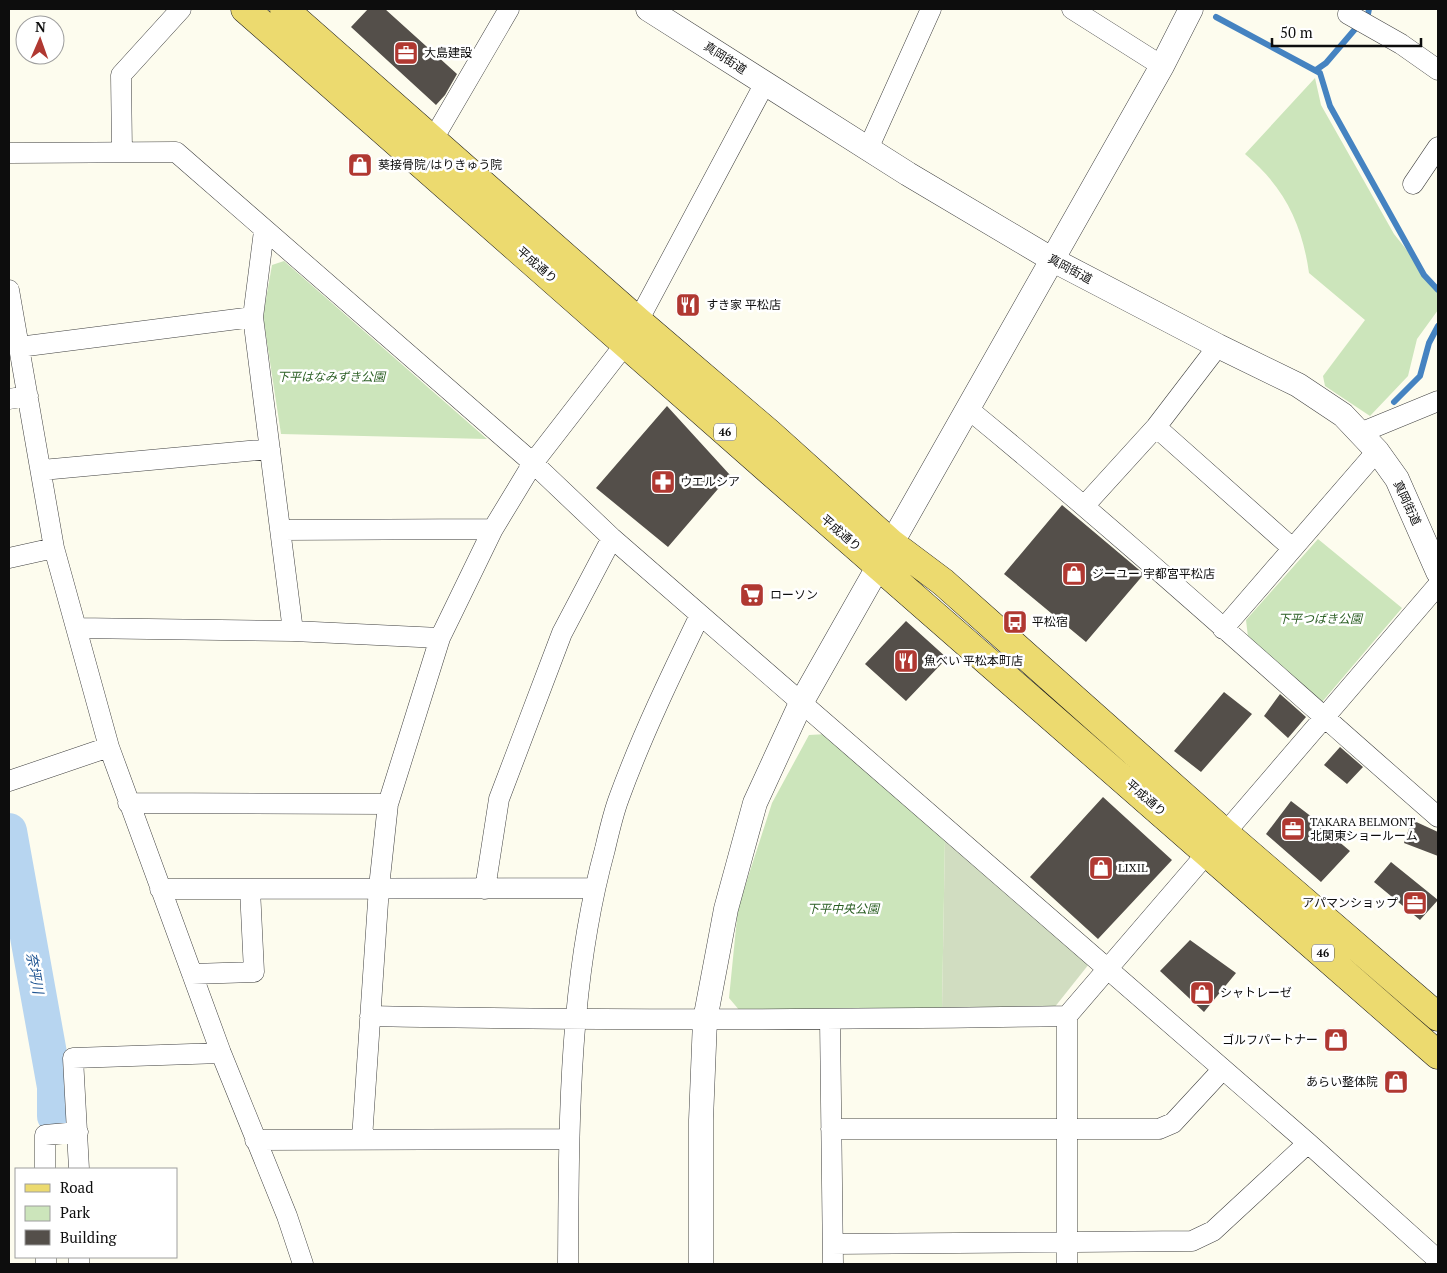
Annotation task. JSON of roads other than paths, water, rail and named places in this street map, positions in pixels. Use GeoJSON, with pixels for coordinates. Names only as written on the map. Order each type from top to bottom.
{"type":"FeatureCollection","features":[{"type":"Feature","properties":{"kind":"main road","name":"平成通り"},"geometry":{"type":"LineString","coordinates":[[245,9],[632,332],[769,433],[885,554],[1216,842],[1438,1017]]}},
{"type":"Feature","properties":{"kind":"main road","name":"平成通り"},"geometry":{"type":"LineString","coordinates":[[284,9],[432,141],[632,332]]}},
{"type":"Feature","properties":{"kind":"main road","name":"平成通り"},"geometry":{"type":"LineString","coordinates":[[1216,842],[1438,1055]]}},
{"type":"Feature","properties":{"kind":"street"},"geometry":{"type":"LineString","coordinates":[[122,151],[122,75],[182,9]]}},
{"type":"Feature","properties":{"kind":"street"},"geometry":{"type":"LineString","coordinates":[[432,141],[509,9]]}},
{"type":"Feature","properties":{"kind":"street","name":"真岡街道"},"geometry":{"type":"LineString","coordinates":[[648,9],[868,149],[1053,260],[1218,346],[1298,385],[1343,414],[1377,451],[1397,479],[1438,572]]}},
{"type":"Feature","properties":{"kind":"street"},"geometry":{"type":"LineString","coordinates":[[868,149],[931,9]]}},
{"type":"Feature","properties":{"kind":"street"},"geometry":{"type":"LineString","coordinates":[[1072,9],[1162,66]]}},
{"type":"Feature","properties":{"kind":"street"},"geometry":{"type":"LineString","coordinates":[[701,1264],[700,1120],[705,1020],[726,909],[755,803],[801,703],[967,408],[1053,260],[1162,66],[1191,9]]}},
{"type":"Feature","properties":{"kind":"street"},"geometry":{"type":"LineString","coordinates":[[1349,9],[1348,14],[1401,44],[1438,70]]}},
{"type":"Feature","properties":{"kind":"street"},"geometry":{"type":"LineString","coordinates":[[362,1140],[379,887],[388,804],[440,638],[493,529],[533,464],[632,332],[764,83]]}},
{"type":"Feature","properties":{"kind":"street"},"geometry":{"type":"LineString","coordinates":[[1414,184],[1438,147]]}},
{"type":"Feature","properties":{"kind":"street"},"geometry":{"type":"LineString","coordinates":[[9,153],[176,152],[264,231],[533,464],[612,538],[1308,1143],[1438,1260]]}},
{"type":"Feature","properties":{"kind":"street"},"geometry":{"type":"LineString","coordinates":[[264,231],[253,317],[293,631]]}},
{"type":"Feature","properties":{"kind":"street"},"geometry":{"type":"LineString","coordinates":[[9,292],[19,347],[18,397],[42,470],[54,548],[109,747],[221,1053],[287,1216],[303,1264]]}},
{"type":"Feature","properties":{"kind":"street"},"geometry":{"type":"LineString","coordinates":[[19,347],[253,317]]}},
{"type":"Feature","properties":{"kind":"street"},"geometry":{"type":"LineString","coordinates":[[1085,505],[1156,427],[1218,346]]}},
{"type":"Feature","properties":{"kind":"street"},"geometry":{"type":"LineString","coordinates":[[1360,433],[1438,401]]}},
{"type":"Feature","properties":{"kind":"street"},"geometry":{"type":"LineString","coordinates":[[967,408],[1085,505],[1223,629],[1438,817]]}},
{"type":"Feature","properties":{"kind":"street"},"geometry":{"type":"LineString","coordinates":[[1156,427],[1292,547]]}},
{"type":"Feature","properties":{"kind":"street"},"geometry":{"type":"LineString","coordinates":[[42,470],[270,449]]}},
{"type":"Feature","properties":{"kind":"street"},"geometry":{"type":"LineString","coordinates":[[1223,629],[1377,451]]}},
{"type":"Feature","properties":{"kind":"street"},"geometry":{"type":"LineString","coordinates":[[280,530],[493,529]]}},
{"type":"Feature","properties":{"kind":"street"},"geometry":{"type":"LineString","coordinates":[[485,889],[499,800],[562,633],[612,538]]}},
{"type":"Feature","properties":{"kind":"street"},"geometry":{"type":"LineString","coordinates":[[9,558],[54,548]]}},
{"type":"Feature","properties":{"kind":"street"},"geometry":{"type":"LineString","coordinates":[[1067,1264],[1067,1016],[1438,586]]}},
{"type":"Feature","properties":{"kind":"street"},"geometry":{"type":"LineString","coordinates":[[568,1264],[569,1139],[574,1020],[594,888],[618,799],[661,694],[700,615]]}},
{"type":"Feature","properties":{"kind":"street"},"geometry":{"type":"LineString","coordinates":[[77,628],[293,631],[440,638]]}},
{"type":"Feature","properties":{"kind":"street"},"geometry":{"type":"LineString","coordinates":[[11,780],[109,747]]}},
{"type":"Feature","properties":{"kind":"street"},"geometry":{"type":"LineString","coordinates":[[128,803],[388,804]]}},
{"type":"Feature","properties":{"kind":"street"},"geometry":{"type":"LineString","coordinates":[[192,974],[254,972],[250,888]]}},
{"type":"Feature","properties":{"kind":"street"},"geometry":{"type":"LineString","coordinates":[[160,889],[594,888]]}},
{"type":"Feature","properties":{"kind":"street"},"geometry":{"type":"LineString","coordinates":[[370,1016],[574,1020],[830,1020],[1067,1016]]}},
{"type":"Feature","properties":{"kind":"street"},"geometry":{"type":"LineString","coordinates":[[830,1020],[833,1264]]}},
{"type":"Feature","properties":{"kind":"street"},"geometry":{"type":"LineString","coordinates":[[79,1168],[73,1058],[221,1053]]}},
{"type":"Feature","properties":{"kind":"street"},"geometry":{"type":"LineString","coordinates":[[832,1129],[1159,1129],[1173,1124],[1222,1070]]}},
{"type":"Feature","properties":{"kind":"street"},"geometry":{"type":"LineString","coordinates":[[45,1168],[45,1135],[78,1132]]}},
{"type":"Feature","properties":{"kind":"street"},"geometry":{"type":"LineString","coordinates":[[255,1140],[569,1139]]}},
{"type":"Feature","properties":{"kind":"street"},"geometry":{"type":"LineString","coordinates":[[833,1244],[1192,1241],[1213,1232],[1308,1143]]}},
{"type":"Feature","properties":{"kind":"waterway"},"geometry":{"type":"LineString","coordinates":[[1316,70],[1326,63],[1368,14],[1369,9]]}},
{"type":"Feature","properties":{"kind":"waterway"},"geometry":{"type":"LineString","coordinates":[[1216,17],[1320,73],[1330,106],[1424,275],[1438,290]]}},
{"type":"Feature","properties":{"kind":"waterway"},"geometry":{"type":"LineString","coordinates":[[1394,402],[1420,376],[1429,343],[1438,326]]}},
{"type":"Feature","properties":{"kind":"waterway","name":"奈坪川"},"geometry":{"type":"LineString","coordinates":[[9,831],[55,1087],[55,1116]]}},
{"type":"Feature","properties":{"kind":"place","name":"大島建設"},"geometry":{"type":"Point","coordinates":[406,53]}},
{"type":"Feature","properties":{"kind":"place","name":"葵接骨院/はりきゅう院"},"geometry":{"type":"Point","coordinates":[360,165]}},
{"type":"Feature","properties":{"kind":"place","name":"すき家 平松店"},"geometry":{"type":"Point","coordinates":[688,305]}},
{"type":"Feature","properties":{"kind":"place","name":"ウエルシア"},"geometry":{"type":"Point","coordinates":[663,482]}},
{"type":"Feature","properties":{"kind":"place","name":"ジーユー 宇都宮平松店"},"geometry":{"type":"Point","coordinates":[1074,574]}},
{"type":"Feature","properties":{"kind":"place","name":"ローソン"},"geometry":{"type":"Point","coordinates":[752,595]}},
{"type":"Feature","properties":{"kind":"place","name":"平松宿"},"geometry":{"type":"Point","coordinates":[1015,622]}},
{"type":"Feature","properties":{"kind":"place","name":"魚べい 平松本町店"},"geometry":{"type":"Point","coordinates":[906,661]}},
{"type":"Feature","properties":{"kind":"place","name":"TAKARA BELMONT 北関東ショールーム"},"geometry":{"type":"Point","coordinates":[1293,829]}},
{"type":"Feature","properties":{"kind":"place","name":"LIXIL"},"geometry":{"type":"Point","coordinates":[1101,868]}},
{"type":"Feature","properties":{"kind":"place","name":"アパマンショップ"},"geometry":{"type":"Point","coordinates":[1415,903]}},
{"type":"Feature","properties":{"kind":"place","name":"シャトレーゼ"},"geometry":{"type":"Point","coordinates":[1202,993]}},
{"type":"Feature","properties":{"kind":"place","name":"ゴルフパートナー"},"geometry":{"type":"Point","coordinates":[1336,1040]}},
{"type":"Feature","properties":{"kind":"place","name":"あらい整体院"},"geometry":{"type":"Point","coordinates":[1396,1082]}},
{"type":"Feature","properties":{"kind":"park label","name":"下平はなみずき公園"},"geometry":{"type":"Point","coordinates":[331,377]}},
{"type":"Feature","properties":{"kind":"park label","name":"下平つばき公園"},"geometry":{"type":"Point","coordinates":[1320,619]}},
{"type":"Feature","properties":{"kind":"park label","name":"下平中央公園"},"geometry":{"type":"Point","coordinates":[843,909]}}]}
